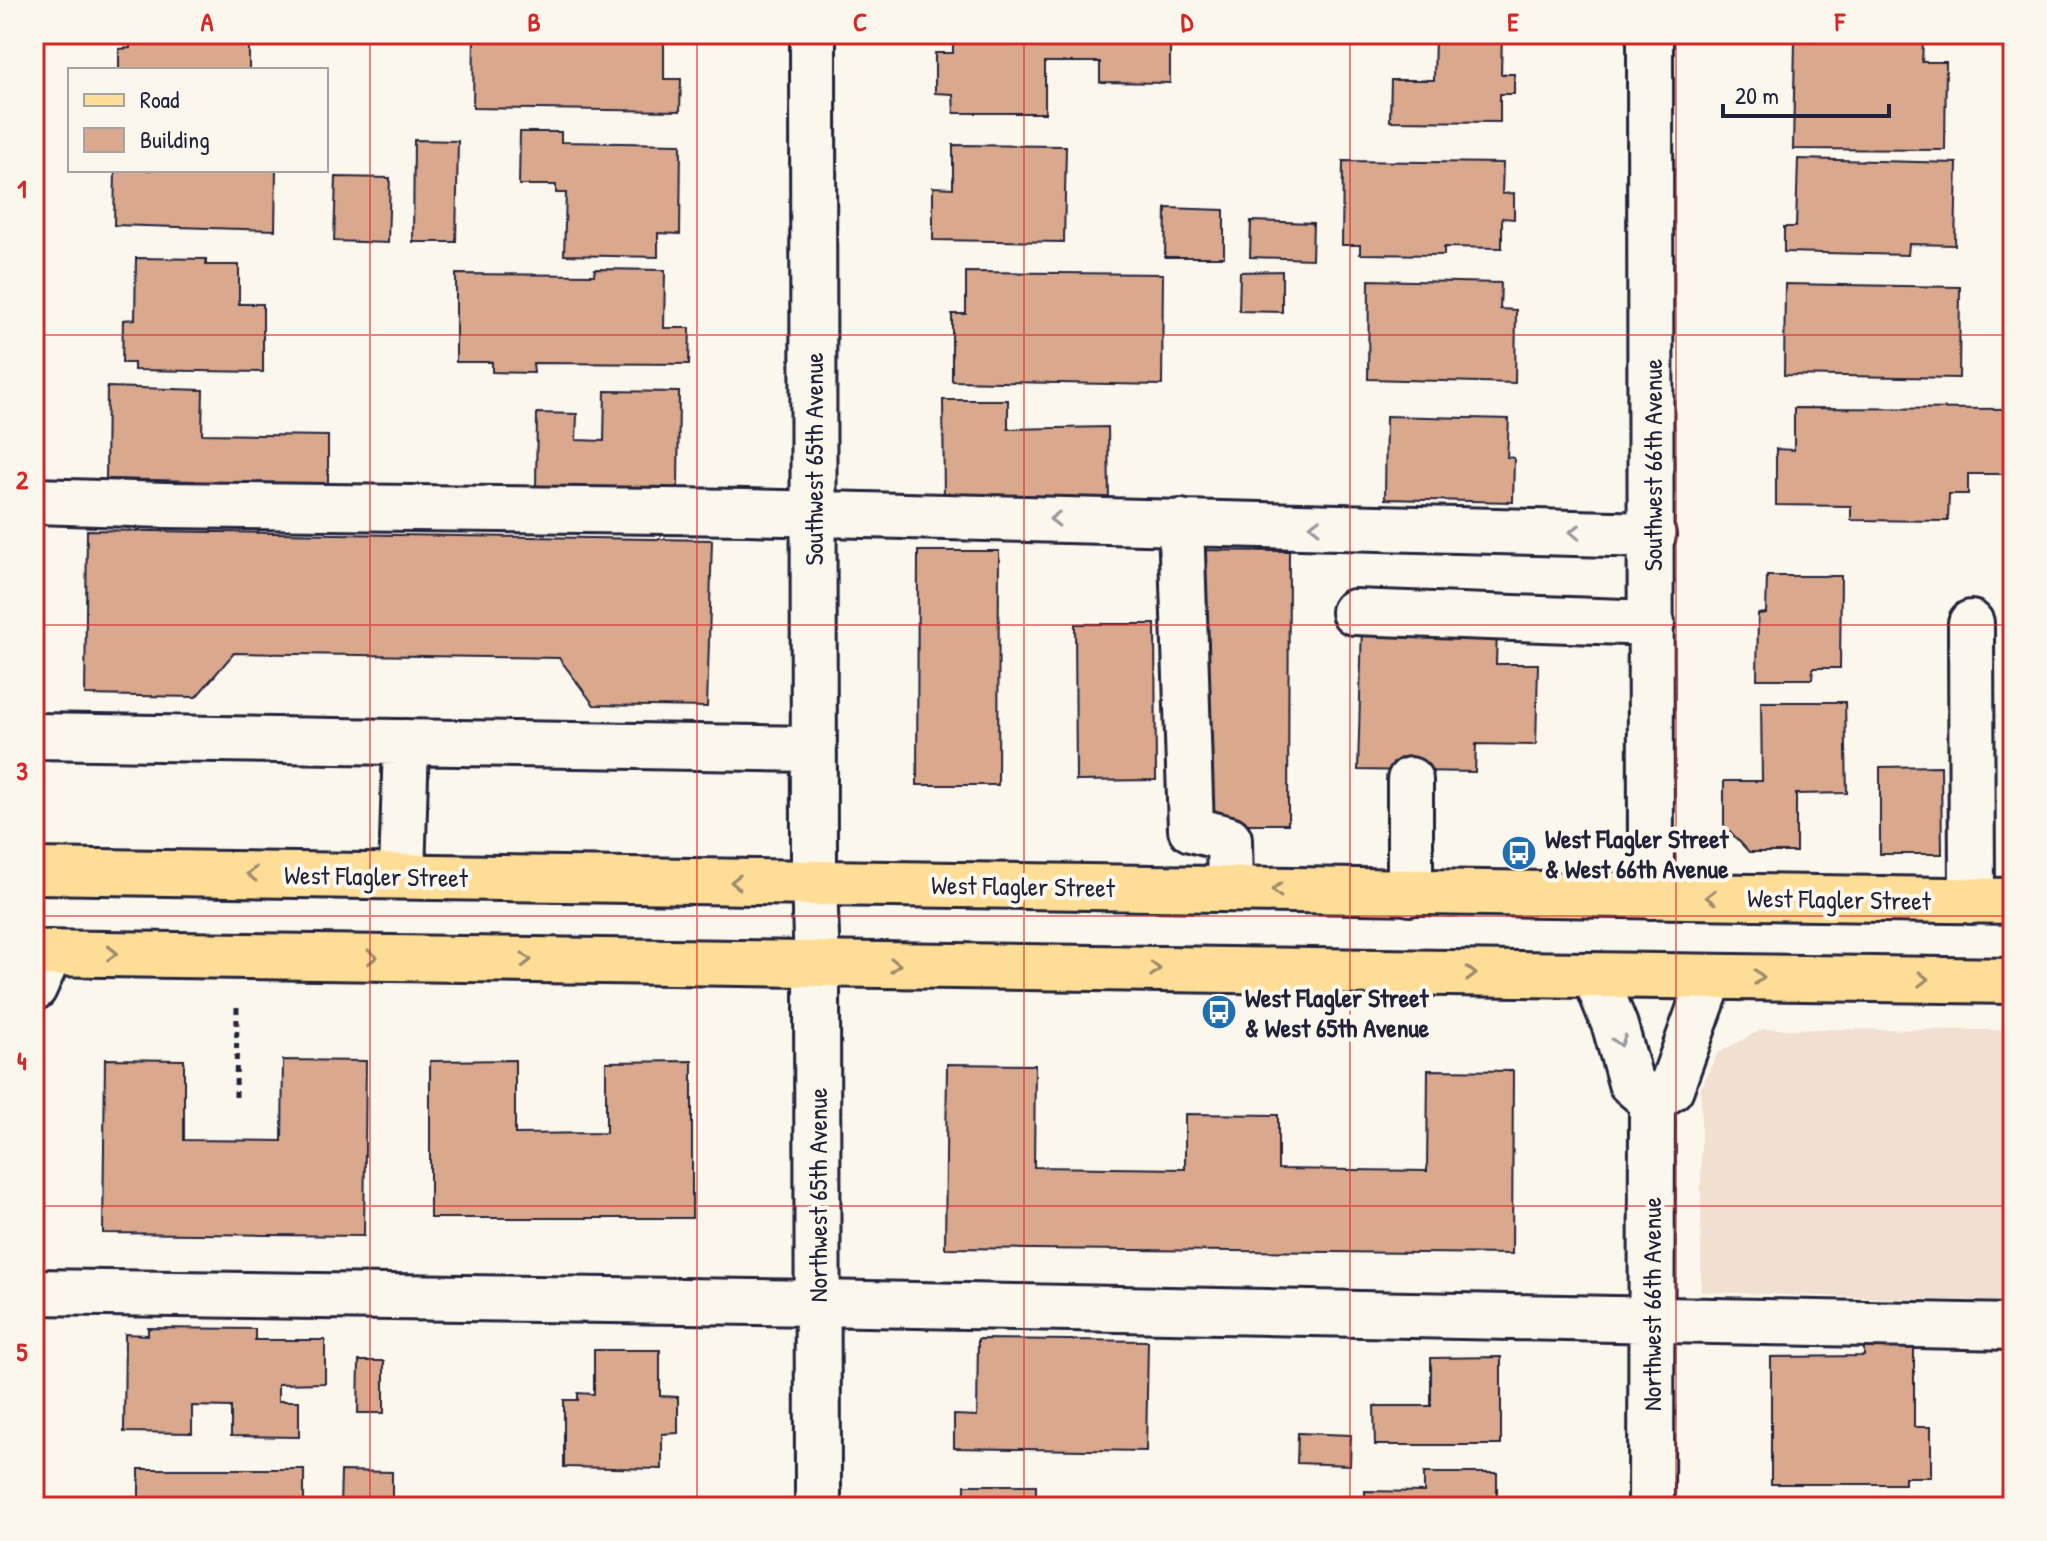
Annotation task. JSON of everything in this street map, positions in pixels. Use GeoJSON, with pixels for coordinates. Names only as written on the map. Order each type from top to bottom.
{"type":"FeatureCollection","features":[{"type":"Feature","properties":{"kind":"main road","name":"West Flagler Street"},"geometry":{"type":"LineString","coordinates":[[34,871],[1992,901]]}},
{"type":"Feature","properties":{"kind":"main road"},"geometry":{"type":"LineString","coordinates":[[39,965],[817,964],[2013,981]]}},
{"type":"Feature","properties":{"kind":"street","name":"Southwest 65th Avenue"},"geometry":{"type":"LineString","coordinates":[[813,34],[814,883]]}},
{"type":"Feature","properties":{"kind":"street","name":"Southwest 66th Avenue"},"geometry":{"type":"LineString","coordinates":[[1650,34],[1653,535],[1651,896]]}},
{"type":"Feature","properties":{"kind":"street"},"geometry":{"type":"LineString","coordinates":[[34,501],[812,513],[1653,535]]}},
{"type":"Feature","properties":{"kind":"street"},"geometry":{"type":"LineString","coordinates":[[1181,522],[1191,829],[1229,839],[1230,889]]}},
{"type":"Feature","properties":{"kind":"street"},"geometry":{"type":"LineString","coordinates":[[1354,612],[1652,623]]}},
{"type":"Feature","properties":{"kind":"street"},"geometry":{"type":"LineString","coordinates":[[1971,623],[1992,901]]}},
{"type":"Feature","properties":{"kind":"street"},"geometry":{"type":"LineString","coordinates":[[34,736],[813,749]]}},
{"type":"Feature","properties":{"kind":"street"},"geometry":{"type":"LineString","coordinates":[[402,875],[406,742]]}},
{"type":"Feature","properties":{"kind":"street"},"geometry":{"type":"LineString","coordinates":[[1410,780],[1410,893]]}},
{"type":"Feature","properties":{"kind":"street","name":"Northwest 65th Avenue"},"geometry":{"type":"LineString","coordinates":[[814,883],[817,964],[818,1507]]}},
{"type":"Feature","properties":{"kind":"street"},"geometry":{"type":"LineString","coordinates":[[1595,976],[1615,1026],[1631,1083],[1652,1101],[1671,1088],[1711,977]]}},
{"type":"Feature","properties":{"kind":"street","name":"Northwest 66th Avenue"},"geometry":{"type":"LineString","coordinates":[[1651,1507],[1652,1101]]}},
{"type":"Feature","properties":{"kind":"street"},"geometry":{"type":"LineString","coordinates":[[34,1292],[818,1303],[2013,1327]]}},
{"type":"Feature","properties":{"kind":"path"},"geometry":{"type":"LineString","coordinates":[[236,1097],[238,994]]}},
{"type":"Feature","properties":{"kind":"shaded area"},"geometry":{"type":"Polygon","coordinates":[[[1763,1029],[2013,1030],[2013,1302],[1701,1292],[1701,1088],[1718,1053],[1763,1029]]]}},
{"type":"Feature","properties":{"kind":"building"},"geometry":{"type":"Polygon","coordinates":[[[130,34],[249,34],[249,68],[119,68],[119,49],[130,48],[130,34]]]}},
{"type":"Feature","properties":{"kind":"building"},"geometry":{"type":"Polygon","coordinates":[[[474,34],[664,34],[664,79],[681,79],[680,111],[473,108],[474,34]]]}},
{"type":"Feature","properties":{"kind":"building"},"geometry":{"type":"Polygon","coordinates":[[[953,34],[1170,34],[1170,83],[1100,82],[1100,62],[1045,62],[1045,113],[954,113],[953,94],[935,93],[935,53],[953,53],[953,34]]]}},
{"type":"Feature","properties":{"kind":"building"},"geometry":{"type":"Polygon","coordinates":[[[1435,34],[1502,34],[1501,74],[1514,74],[1514,94],[1500,94],[1500,122],[1390,121],[1391,80],[1434,80],[1435,34]]]}},
{"type":"Feature","properties":{"kind":"building"},"geometry":{"type":"Polygon","coordinates":[[[1795,41],[1923,43],[1922,62],[1946,62],[1945,150],[1793,149],[1795,41]]]}},
{"type":"Feature","properties":{"kind":"building"},"geometry":{"type":"Polygon","coordinates":[[[520,132],[561,132],[561,142],[681,144],[680,234],[658,233],[658,257],[564,255],[566,193],[556,193],[556,185],[519,185],[520,132]]]}},
{"type":"Feature","properties":{"kind":"building"},"geometry":{"type":"Polygon","coordinates":[[[414,140],[458,141],[456,242],[413,242],[414,140]]]}},
{"type":"Feature","properties":{"kind":"building"},"geometry":{"type":"Polygon","coordinates":[[[953,145],[1066,146],[1064,242],[933,240],[933,187],[953,188],[953,145]]]}},
{"type":"Feature","properties":{"kind":"building"},"geometry":{"type":"Polygon","coordinates":[[[1798,159],[1957,163],[1955,245],[1909,244],[1908,255],[1784,252],[1784,227],[1796,227],[1798,159]]]}},
{"type":"Feature","properties":{"kind":"building"},"geometry":{"type":"Polygon","coordinates":[[[1343,161],[1503,163],[1502,194],[1514,193],[1514,219],[1502,218],[1502,248],[1444,247],[1444,255],[1360,254],[1360,245],[1342,245],[1343,161]]]}},
{"type":"Feature","properties":{"kind":"building"},"geometry":{"type":"Polygon","coordinates":[[[115,172],[276,172],[275,230],[114,225],[115,172]]]}},
{"type":"Feature","properties":{"kind":"building"},"geometry":{"type":"Polygon","coordinates":[[[336,177],[390,178],[388,243],[334,241],[336,177]]]}},
{"type":"Feature","properties":{"kind":"building"},"geometry":{"type":"Polygon","coordinates":[[[1166,208],[1224,210],[1224,257],[1165,257],[1166,208]]]}},
{"type":"Feature","properties":{"kind":"building"},"geometry":{"type":"Polygon","coordinates":[[[1251,221],[1313,223],[1312,259],[1250,257],[1251,221]]]}},
{"type":"Feature","properties":{"kind":"building"},"geometry":{"type":"Polygon","coordinates":[[[136,258],[206,259],[206,265],[239,265],[239,304],[263,304],[263,372],[134,370],[134,363],[122,363],[123,320],[135,319],[136,258]]]}},
{"type":"Feature","properties":{"kind":"building"},"geometry":{"type":"Polygon","coordinates":[[[595,269],[665,270],[664,328],[690,328],[689,364],[533,363],[534,373],[492,372],[492,362],[456,362],[456,274],[594,275],[595,269]]]}},
{"type":"Feature","properties":{"kind":"building"},"geometry":{"type":"Polygon","coordinates":[[[1282,271],[1282,312],[1239,311],[1240,272],[1282,271]]]}},
{"type":"Feature","properties":{"kind":"building"},"geometry":{"type":"Polygon","coordinates":[[[966,272],[1163,274],[1162,385],[952,381],[952,314],[966,314],[966,272]]]}},
{"type":"Feature","properties":{"kind":"building"},"geometry":{"type":"Polygon","coordinates":[[[1369,280],[1501,283],[1500,309],[1516,310],[1515,383],[1368,379],[1369,280]]]}},
{"type":"Feature","properties":{"kind":"building"},"geometry":{"type":"Polygon","coordinates":[[[1785,284],[1960,287],[1959,378],[1784,375],[1785,284]]]}},
{"type":"Feature","properties":{"kind":"building"},"geometry":{"type":"Polygon","coordinates":[[[107,387],[203,390],[202,434],[328,436],[328,498],[193,495],[194,481],[106,479],[107,387]]]}},
{"type":"Feature","properties":{"kind":"building"},"geometry":{"type":"Polygon","coordinates":[[[605,391],[679,392],[678,489],[536,488],[537,413],[577,414],[576,440],[604,441],[605,391]]]}},
{"type":"Feature","properties":{"kind":"building"},"geometry":{"type":"Polygon","coordinates":[[[943,400],[1008,400],[1008,429],[1108,427],[1109,499],[944,501],[943,400]]]}},
{"type":"Feature","properties":{"kind":"building"},"geometry":{"type":"Polygon","coordinates":[[[1794,408],[2013,409],[2013,474],[1968,474],[1968,494],[1949,494],[1948,521],[1851,520],[1851,506],[1776,505],[1776,449],[1794,450],[1794,408]]]}},
{"type":"Feature","properties":{"kind":"building"},"geometry":{"type":"Polygon","coordinates":[[[1386,416],[1509,419],[1507,457],[1514,458],[1513,502],[1385,499],[1386,416]]]}},
{"type":"Feature","properties":{"kind":"building"},"geometry":{"type":"Polygon","coordinates":[[[87,530],[712,540],[707,707],[594,705],[559,658],[234,653],[196,697],[85,695],[87,530]]]}},
{"type":"Feature","properties":{"kind":"building"},"geometry":{"type":"Polygon","coordinates":[[[1189,550],[1289,551],[1288,824],[1207,824],[1208,621],[1189,622],[1189,550]]]}},
{"type":"Feature","properties":{"kind":"building"},"geometry":{"type":"Polygon","coordinates":[[[918,551],[999,551],[998,785],[917,785],[918,551]]]}},
{"type":"Feature","properties":{"kind":"building"},"geometry":{"type":"Polygon","coordinates":[[[1767,576],[1841,576],[1840,668],[1813,668],[1812,679],[1757,679],[1758,614],[1766,613],[1767,576]]]}},
{"type":"Feature","properties":{"kind":"building"},"geometry":{"type":"Polygon","coordinates":[[[1075,624],[1155,624],[1156,780],[1076,781],[1075,624]]]}},
{"type":"Feature","properties":{"kind":"building"},"geometry":{"type":"Polygon","coordinates":[[[1362,625],[1497,628],[1496,664],[1538,664],[1536,745],[1476,744],[1475,772],[1358,770],[1362,625]]]}},
{"type":"Feature","properties":{"kind":"building"},"geometry":{"type":"Polygon","coordinates":[[[1761,702],[1845,702],[1847,793],[1796,794],[1796,852],[1749,852],[1724,825],[1724,781],[1762,781],[1761,702]]]}},
{"type":"Feature","properties":{"kind":"building"},"geometry":{"type":"Polygon","coordinates":[[[1941,766],[1942,854],[1880,854],[1880,767],[1941,766]]]}},
{"type":"Feature","properties":{"kind":"building"},"geometry":{"type":"Polygon","coordinates":[[[105,1059],[184,1060],[184,1140],[282,1141],[283,1060],[366,1061],[364,1236],[103,1233],[105,1059]]]}},
{"type":"Feature","properties":{"kind":"building"},"geometry":{"type":"Polygon","coordinates":[[[515,1060],[515,1134],[606,1133],[606,1062],[692,1061],[692,1218],[430,1218],[430,1061],[515,1060]]]}},
{"type":"Feature","properties":{"kind":"building"},"geometry":{"type":"Polygon","coordinates":[[[947,1064],[1035,1065],[1034,1167],[1185,1169],[1185,1114],[1278,1115],[1278,1169],[1427,1171],[1428,1070],[1513,1071],[1512,1254],[945,1248],[947,1064]]]}},
{"type":"Feature","properties":{"kind":"building"},"geometry":{"type":"Polygon","coordinates":[[[148,1328],[255,1329],[255,1340],[325,1340],[325,1383],[278,1384],[278,1401],[299,1401],[299,1437],[231,1436],[231,1407],[192,1406],[192,1433],[124,1432],[125,1334],[148,1335],[148,1328]]]}},
{"type":"Feature","properties":{"kind":"building"},"geometry":{"type":"Polygon","coordinates":[[[978,1339],[1148,1341],[1146,1451],[954,1448],[954,1415],[977,1416],[978,1339]]]}},
{"type":"Feature","properties":{"kind":"building"},"geometry":{"type":"Polygon","coordinates":[[[1864,1346],[1914,1346],[1914,1427],[1931,1427],[1931,1477],[1905,1477],[1905,1484],[1771,1484],[1771,1357],[1864,1356],[1864,1346]]]}},
{"type":"Feature","properties":{"kind":"building"},"geometry":{"type":"Polygon","coordinates":[[[594,1350],[660,1350],[660,1396],[678,1397],[678,1433],[662,1434],[662,1469],[564,1467],[564,1400],[578,1400],[578,1393],[594,1394],[594,1350]]]}},
{"type":"Feature","properties":{"kind":"building"},"geometry":{"type":"Polygon","coordinates":[[[1501,1357],[1501,1445],[1375,1445],[1374,1406],[1431,1406],[1431,1358],[1501,1357]]]}},
{"type":"Feature","properties":{"kind":"building"},"geometry":{"type":"Polygon","coordinates":[[[359,1361],[384,1361],[384,1413],[358,1413],[359,1361]]]}},
{"type":"Feature","properties":{"kind":"building"},"geometry":{"type":"Polygon","coordinates":[[[1298,1433],[1351,1435],[1350,1465],[1297,1463],[1298,1433]]]}},
{"type":"Feature","properties":{"kind":"building"},"geometry":{"type":"Polygon","coordinates":[[[139,1469],[304,1469],[304,1507],[139,1507],[139,1469]]]}},
{"type":"Feature","properties":{"kind":"building"},"geometry":{"type":"Polygon","coordinates":[[[341,1471],[392,1472],[392,1507],[340,1507],[341,1471]]]}},
{"type":"Feature","properties":{"kind":"building"},"geometry":{"type":"Polygon","coordinates":[[[1424,1473],[1497,1473],[1497,1507],[1365,1507],[1365,1491],[1424,1492],[1424,1473]]]}},
{"type":"Feature","properties":{"kind":"building"},"geometry":{"type":"Polygon","coordinates":[[[965,1485],[1036,1485],[1036,1507],[965,1507],[965,1485]]]}},
{"type":"Feature","properties":{"kind":"building"},"geometry":{"type":"Polygon","coordinates":[[[518,1502],[653,1503],[653,1507],[518,1507],[518,1502]]]}},
{"type":"Feature","properties":{"kind":"place","name":"West Flagler Street & West 66th Avenue"},"geometry":{"type":"Point","coordinates":[1519,853]}},
{"type":"Feature","properties":{"kind":"place","name":"West Flagler Street & West 65th Avenue"},"geometry":{"type":"Point","coordinates":[1219,1012]}}]}
